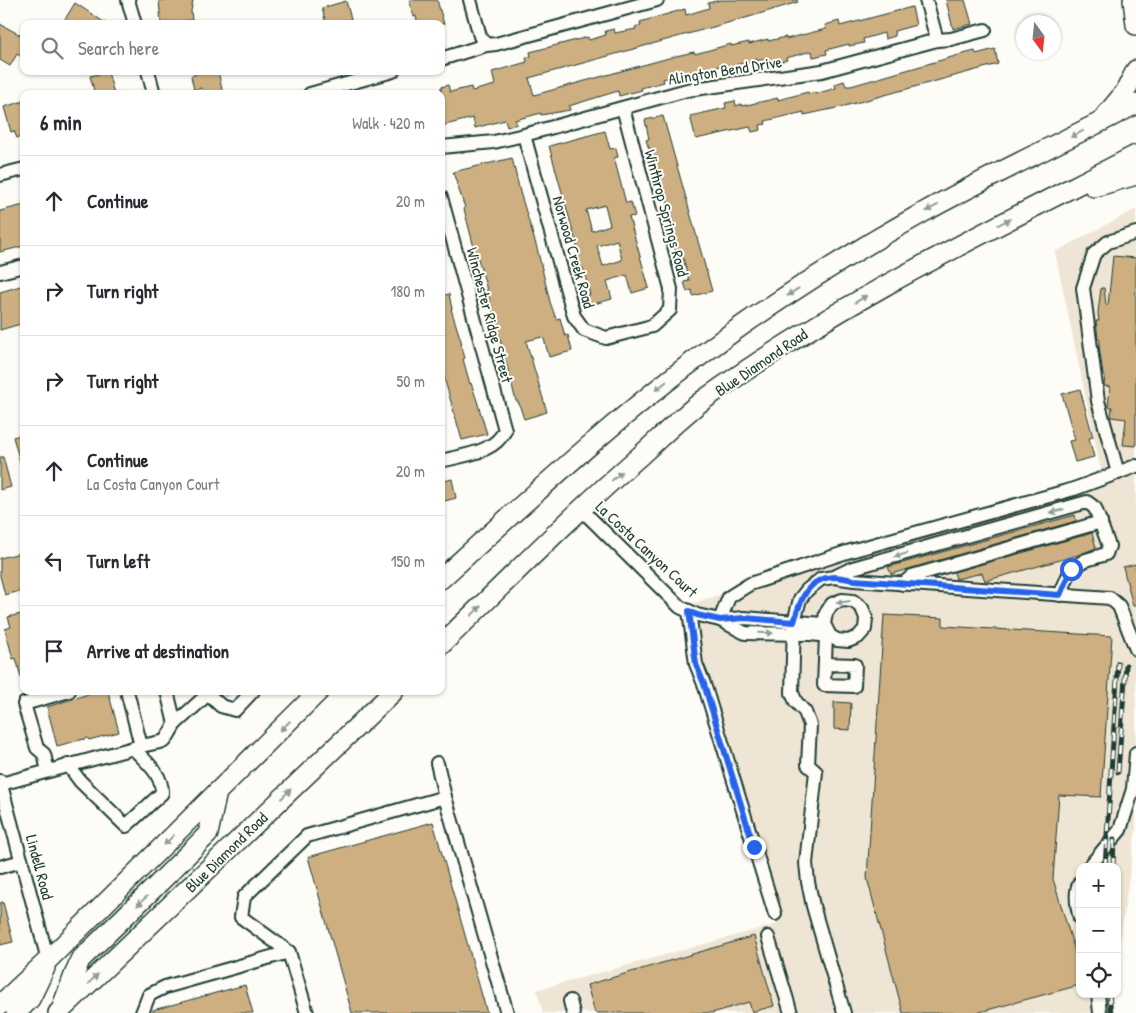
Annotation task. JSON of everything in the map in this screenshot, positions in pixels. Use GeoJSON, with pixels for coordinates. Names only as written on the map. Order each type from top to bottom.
{"type":"FeatureCollection","features":[{"type":"Feature","properties":{"kind":"highway"},"geometry":{"type":"LineString","coordinates":[[1133,0],[1136,26]]}},
{"type":"Feature","properties":{"kind":"highway"},"geometry":{"type":"LineString","coordinates":[[1099,122],[1126,92],[1136,70]]}},
{"type":"Feature","properties":{"kind":"highway"},"geometry":{"type":"LineString","coordinates":[[445,575],[564,468],[666,382],[740,328],[817,276],[924,212],[1136,104]]}},
{"type":"Feature","properties":{"kind":"highway","name":"Blue Diamond Road"},"geometry":{"type":"LineString","coordinates":[[445,641],[581,509],[701,403],[753,366],[868,294],[959,244],[1136,154]]}},
{"type":"Feature","properties":{"kind":"highway"},"geometry":{"type":"LineString","coordinates":[[1031,208],[1109,181],[1136,175]]}},
{"type":"Feature","properties":{"kind":"highway"},"geometry":{"type":"LineString","coordinates":[[0,1005],[48,960],[315,695]]}},
{"type":"Feature","properties":{"kind":"highway","name":"Blue Diamond Road"},"geometry":{"type":"LineString","coordinates":[[60,1012],[390,695]]}},
{"type":"Feature","properties":{"kind":"highway"},"geometry":{"type":"LineString","coordinates":[[60,1012],[80,960],[208,834],[217,792]]}},
{"type":"Feature","properties":{"kind":"highway"},"geometry":{"type":"LineString","coordinates":[[16,1013],[30,999],[48,960]]}},
{"type":"Feature","properties":{"kind":"street"},"geometry":{"type":"LineString","coordinates":[[128,0],[134,20]]}},
{"type":"Feature","properties":{"kind":"street"},"geometry":{"type":"LineString","coordinates":[[470,0],[480,36],[486,45]]}},
{"type":"Feature","properties":{"kind":"street"},"geometry":{"type":"LineString","coordinates":[[445,57],[657,0]]}},
{"type":"Feature","properties":{"kind":"street"},"geometry":{"type":"LineString","coordinates":[[926,0],[937,40]]}},
{"type":"Feature","properties":{"kind":"street","name":"Alington Bend Drive"},"geometry":{"type":"LineString","coordinates":[[445,147],[494,142],[524,136],[687,90],[822,71],[937,40],[952,39],[985,30]]}},
{"type":"Feature","properties":{"kind":"street"},"geometry":{"type":"LineString","coordinates":[[149,75],[153,90]]}},
{"type":"Feature","properties":{"kind":"street"},"geometry":{"type":"LineString","coordinates":[[324,90],[379,75]]}},
{"type":"Feature","properties":{"kind":"street","name":"Winthrop Springs Road"},"geometry":{"type":"LineString","coordinates":[[623,108],[671,289],[670,310],[652,326],[629,332]]}},
{"type":"Feature","properties":{"kind":"street","name":"Norwood Creek Road"},"geometry":{"type":"LineString","coordinates":[[524,136],[574,316],[584,330],[606,338],[629,332]]}},
{"type":"Feature","properties":{"kind":"street"},"geometry":{"type":"LineString","coordinates":[[0,175],[20,170]]}},
{"type":"Feature","properties":{"kind":"street","name":"Winchester Ridge Street"},"geometry":{"type":"LineString","coordinates":[[445,212],[505,430],[500,440],[488,448],[445,460]]}},
{"type":"Feature","properties":{"kind":"street"},"geometry":{"type":"LineString","coordinates":[[1118,473],[1098,401],[1084,288],[1094,254],[1108,242],[1136,233]]}},
{"type":"Feature","properties":{"kind":"street"},"geometry":{"type":"LineString","coordinates":[[0,272],[20,267]]}},
{"type":"Feature","properties":{"kind":"street"},"geometry":{"type":"LineString","coordinates":[[720,620],[729,597],[750,584],[847,552],[1074,489],[1136,466]]}},
{"type":"Feature","properties":{"kind":"street"},"geometry":{"type":"LineString","coordinates":[[844,1013],[813,906],[808,882],[806,863],[816,772],[808,765],[810,725],[805,712],[796,702],[792,692],[794,628],[800,599],[807,590],[821,579],[834,577],[853,568],[1087,502],[1096,508],[1109,546],[1106,554],[1086,560],[1071,569],[1060,595]]}},
{"type":"Feature","properties":{"kind":"street","name":"La Costa Canyon Court"},"geometry":{"type":"LineString","coordinates":[[581,509],[680,606],[689,611],[697,615],[720,620],[744,618],[794,628],[827,632],[824,664]]}},
{"type":"Feature","properties":{"kind":"street"},"geometry":{"type":"LineString","coordinates":[[903,584],[912,576],[1099,519]]}},
{"type":"Feature","properties":{"kind":"street"},"geometry":{"type":"LineString","coordinates":[[834,577],[903,584],[1110,598],[1118,606],[1136,649]]}},
{"type":"Feature","properties":{"kind":"street"},"geometry":{"type":"LineString","coordinates":[[689,611],[696,664],[704,684],[775,914]]}},
{"type":"Feature","properties":{"kind":"street"},"geometry":{"type":"LineString","coordinates":[[48,771],[44,754],[37,748],[24,704],[55,695]]}},
{"type":"Feature","properties":{"kind":"street"},"geometry":{"type":"LineString","coordinates":[[68,766],[80,781],[126,826],[162,793],[162,785],[158,774],[137,747],[128,695]]}},
{"type":"Feature","properties":{"kind":"street"},"geometry":{"type":"LineString","coordinates":[[168,695],[175,724]]}},
{"type":"Feature","properties":{"kind":"street"},"geometry":{"type":"LineString","coordinates":[[0,783],[165,740],[175,724],[212,695],[220,706],[235,710],[249,695]]}},
{"type":"Feature","properties":{"kind":"street"},"geometry":{"type":"LineString","coordinates":[[1092,863],[1120,830],[1133,789],[1136,753]]}},
{"type":"Feature","properties":{"kind":"street"},"geometry":{"type":"LineString","coordinates":[[437,763],[445,797],[508,1013]]}},
{"type":"Feature","properties":{"kind":"street","name":"Lindell Road"},"geometry":{"type":"LineString","coordinates":[[0,783],[48,960]]}},
{"type":"Feature","properties":{"kind":"street"},"geometry":{"type":"LineString","coordinates":[[307,1013],[288,952],[241,917],[244,897],[307,836],[445,797]]}},
{"type":"Feature","properties":{"kind":"street"},"geometry":{"type":"LineString","coordinates":[[0,867],[22,861]]}},
{"type":"Feature","properties":{"kind":"street"},"geometry":{"type":"LineString","coordinates":[[768,937],[791,1013]]}},
{"type":"Feature","properties":{"kind":"street"},"geometry":{"type":"LineString","coordinates":[[142,1013],[148,995],[165,987],[288,952]]}},
{"type":"Feature","properties":{"kind":"street"},"geometry":{"type":"LineString","coordinates":[[1098,998],[1100,1013]]}},
{"type":"Feature","properties":{"kind":"shaded area"},"geometry":{"type":"Polygon","coordinates":[[[1136,209],[1136,828],[1121,935],[1121,863],[1076,863],[1076,998],[1112,998],[1110,1013],[543,1013],[537,990],[777,924],[681,607],[1102,475],[1055,252],[1136,209]]]}},
{"type":"Feature","properties":{"kind":"building"},"geometry":{"type":"Polygon","coordinates":[[[159,0],[193,0],[192,20],[161,20],[159,0]]]}},
{"type":"Feature","properties":{"kind":"building"},"geometry":{"type":"Polygon","coordinates":[[[409,0],[437,0],[443,20],[417,20],[416,16],[414,17],[409,0]]]}},
{"type":"Feature","properties":{"kind":"building"},"geometry":{"type":"Polygon","coordinates":[[[721,0],[797,0],[798,2],[529,78],[534,95],[676,56],[694,52],[695,54],[731,44],[731,46],[749,42],[749,44],[786,37],[786,39],[826,29],[825,25],[839,21],[840,26],[912,7],[916,25],[894,31],[895,36],[885,39],[884,33],[863,39],[864,43],[849,46],[849,44],[826,50],[827,54],[813,57],[812,51],[786,58],[787,60],[777,63],[768,64],[766,59],[757,61],[757,59],[736,65],[737,68],[727,70],[726,65],[699,72],[700,76],[691,78],[690,73],[663,79],[664,82],[641,88],[642,90],[619,96],[618,91],[569,106],[570,110],[541,115],[541,113],[515,120],[517,124],[507,127],[505,120],[475,128],[473,118],[445,125],[445,90],[441,90],[441,87],[448,85],[450,92],[471,87],[472,91],[495,85],[492,72],[527,62],[526,58],[531,57],[530,52],[588,37],[589,40],[606,35],[605,31],[614,29],[615,33],[636,29],[635,27],[641,26],[640,22],[685,9],[686,15],[709,8],[708,3],[721,0]]]}},
{"type":"Feature","properties":{"kind":"building"},"geometry":{"type":"Polygon","coordinates":[[[946,0],[965,0],[972,24],[953,29],[946,0]]]}},
{"type":"Feature","properties":{"kind":"building"},"geometry":{"type":"Polygon","coordinates":[[[346,1],[351,19],[325,20],[322,8],[346,1]]]}},
{"type":"Feature","properties":{"kind":"building"},"geometry":{"type":"Polygon","coordinates":[[[75,3],[101,20],[64,20],[75,3]]]}},
{"type":"Feature","properties":{"kind":"building"},"geometry":{"type":"Polygon","coordinates":[[[0,24],[20,35],[20,56],[17,54],[10,66],[0,60],[0,24]]]}},
{"type":"Feature","properties":{"kind":"building"},"geometry":{"type":"Polygon","coordinates":[[[995,49],[998,64],[841,107],[804,115],[804,112],[765,121],[766,124],[760,125],[761,130],[752,132],[750,127],[696,139],[690,116],[726,108],[725,103],[735,101],[736,106],[741,104],[742,106],[778,98],[778,100],[808,92],[809,94],[815,92],[815,94],[836,88],[835,84],[844,81],[846,86],[851,86],[959,55],[975,51],[976,54],[995,49]]]}},
{"type":"Feature","properties":{"kind":"building"},"geometry":{"type":"Polygon","coordinates":[[[109,75],[113,90],[94,90],[90,76],[109,75]]]}},
{"type":"Feature","properties":{"kind":"building"},"geometry":{"type":"Polygon","coordinates":[[[219,75],[222,90],[201,90],[201,88],[194,90],[191,76],[219,75]]]}},
{"type":"Feature","properties":{"kind":"building"},"geometry":{"type":"Polygon","coordinates":[[[20,102],[20,137],[17,138],[14,131],[11,132],[4,107],[20,102]]]}},
{"type":"Feature","properties":{"kind":"building"},"geometry":{"type":"Polygon","coordinates":[[[663,116],[712,291],[693,296],[692,290],[687,292],[684,282],[689,281],[683,258],[678,260],[670,234],[675,232],[669,208],[662,183],[657,185],[654,175],[657,174],[651,148],[649,149],[646,140],[649,139],[645,120],[663,116]]]}},
{"type":"Feature","properties":{"kind":"building"},"geometry":{"type":"Polygon","coordinates":[[[605,131],[610,149],[616,148],[618,157],[614,158],[626,203],[631,202],[635,216],[629,217],[649,288],[632,293],[627,275],[607,281],[612,299],[590,305],[587,295],[590,295],[583,268],[580,269],[576,254],[579,253],[549,146],[605,131]],[[605,205],[586,210],[592,231],[610,225],[605,205]],[[617,240],[597,246],[603,266],[622,260],[617,240]]]}},
{"type":"Feature","properties":{"kind":"building"},"geometry":{"type":"Polygon","coordinates":[[[512,158],[550,302],[556,319],[560,318],[565,336],[568,335],[572,351],[549,357],[542,337],[526,341],[547,412],[524,419],[518,401],[516,401],[465,208],[453,172],[512,158]]]}},
{"type":"Feature","properties":{"kind":"building"},"geometry":{"type":"Polygon","coordinates":[[[20,206],[20,247],[0,252],[0,211],[20,206]]]}},
{"type":"Feature","properties":{"kind":"building"},"geometry":{"type":"Polygon","coordinates":[[[1113,256],[1136,258],[1136,446],[1123,445],[1126,419],[1111,417],[1112,407],[1108,407],[1110,387],[1104,386],[1105,376],[1103,375],[1099,346],[1100,340],[1098,339],[1096,321],[1099,321],[1101,288],[1104,288],[1106,305],[1108,305],[1113,256]]]}},
{"type":"Feature","properties":{"kind":"building"},"geometry":{"type":"Polygon","coordinates":[[[20,286],[20,324],[0,330],[0,292],[20,286]]]}},
{"type":"Feature","properties":{"kind":"building"},"geometry":{"type":"Polygon","coordinates":[[[449,294],[451,309],[462,344],[465,358],[463,359],[487,434],[462,440],[445,381],[445,295],[449,294]]]}},
{"type":"Feature","properties":{"kind":"building"},"geometry":{"type":"Polygon","coordinates":[[[1080,389],[1093,437],[1089,438],[1094,457],[1075,462],[1069,441],[1075,440],[1062,394],[1080,389]]]}},
{"type":"Feature","properties":{"kind":"building"},"geometry":{"type":"Polygon","coordinates":[[[20,435],[20,462],[13,437],[20,435]]]}},
{"type":"Feature","properties":{"kind":"building"},"geometry":{"type":"Polygon","coordinates":[[[0,457],[3,457],[11,487],[0,490],[0,457]]]}},
{"type":"Feature","properties":{"kind":"building"},"geometry":{"type":"Polygon","coordinates":[[[452,479],[456,498],[445,501],[445,481],[452,479]]]}},
{"type":"Feature","properties":{"kind":"building"},"geometry":{"type":"Polygon","coordinates":[[[1075,515],[1076,521],[891,574],[888,567],[1075,515]]]}},
{"type":"Feature","properties":{"kind":"building"},"geometry":{"type":"Polygon","coordinates":[[[1092,533],[1096,548],[1078,555],[985,581],[982,573],[956,579],[954,572],[1092,533]]]}},
{"type":"Feature","properties":{"kind":"building"},"geometry":{"type":"Polygon","coordinates":[[[20,553],[20,591],[5,595],[0,576],[0,558],[20,553]]]}},
{"type":"Feature","properties":{"kind":"building"},"geometry":{"type":"Polygon","coordinates":[[[1136,564],[1136,606],[1133,606],[1123,567],[1136,564]]]}},
{"type":"Feature","properties":{"kind":"building"},"geometry":{"type":"Polygon","coordinates":[[[20,614],[20,674],[16,658],[13,659],[5,629],[11,627],[8,617],[20,614]]]}},
{"type":"Feature","properties":{"kind":"building"},"geometry":{"type":"Polygon","coordinates":[[[884,615],[943,618],[943,626],[1112,636],[1101,797],[1059,795],[1053,879],[1076,955],[1076,986],[976,1013],[903,1013],[867,878],[884,615]]]}},
{"type":"Feature","properties":{"kind":"building"},"geometry":{"type":"Polygon","coordinates":[[[85,695],[109,695],[119,732],[57,746],[47,707],[85,695]]]}},
{"type":"Feature","properties":{"kind":"building"},"geometry":{"type":"Polygon","coordinates":[[[834,702],[851,703],[850,730],[834,729],[834,702]]]}},
{"type":"Feature","properties":{"kind":"building"},"geometry":{"type":"Polygon","coordinates":[[[433,822],[487,1013],[352,1013],[308,857],[433,822]]]}},
{"type":"Feature","properties":{"kind":"building"},"geometry":{"type":"Polygon","coordinates":[[[3,902],[13,942],[0,945],[0,903],[3,902]]]}},
{"type":"Feature","properties":{"kind":"building"},"geometry":{"type":"Polygon","coordinates":[[[754,936],[774,1006],[752,1012],[749,1002],[712,1013],[595,1013],[587,985],[754,936]]]}},
{"type":"Feature","properties":{"kind":"building"},"geometry":{"type":"Polygon","coordinates":[[[245,985],[253,1013],[153,1013],[153,1010],[245,985]]]}},
{"type":"Feature","properties":{"kind":"railway"},"geometry":{"type":"LineString","coordinates":[[1105,863],[1118,663]]}},
{"type":"Feature","properties":{"kind":"railway"},"geometry":{"type":"LineString","coordinates":[[1118,772],[1126,665]]}},
{"type":"Feature","properties":{"kind":"railway"},"geometry":{"type":"LineString","coordinates":[[1113,863],[1114,839]]}},
{"type":"Feature","properties":{"kind":"railway"},"geometry":{"type":"LineString","coordinates":[[1109,998],[1111,1013]]}},
{"type":"Feature","properties":{"kind":"route"},"geometry":{"type":"LineString","coordinates":[[754,847],[704,684],[696,664],[689,611],[697,615],[720,620],[744,618],[794,622],[800,599],[807,590],[821,579],[834,577],[1060,595],[1071,569]]}}]}
